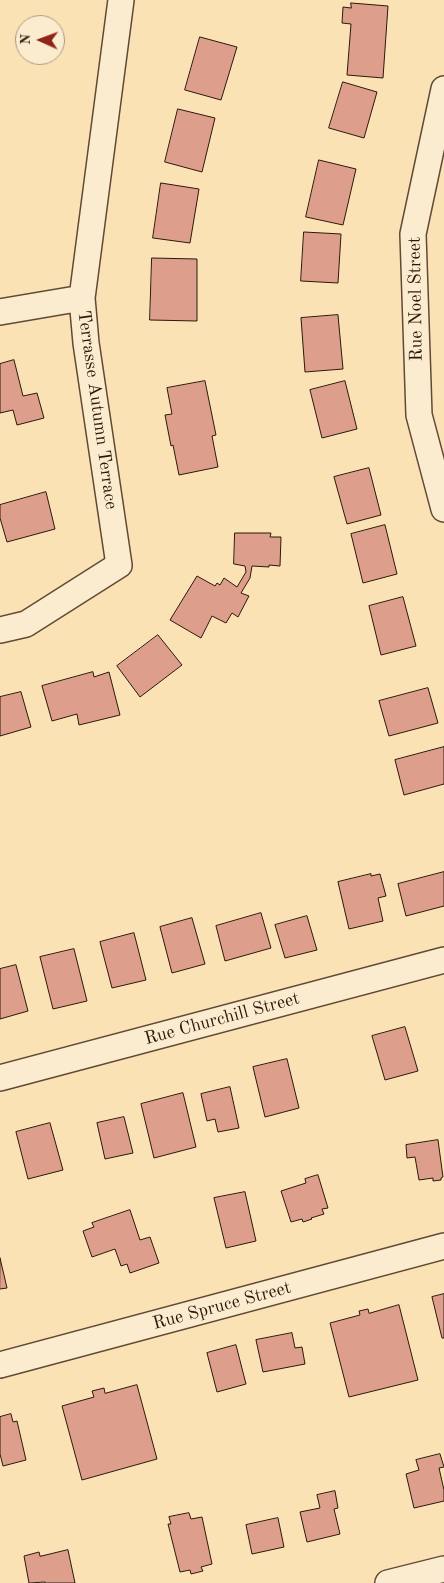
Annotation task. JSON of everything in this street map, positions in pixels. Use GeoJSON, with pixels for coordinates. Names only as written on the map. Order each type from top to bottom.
{"type":"FeatureCollection","features":[{"type":"Feature","properties":{"kind":"street","name":"Terrasse Autumn Terrace"},"geometry":{"type":"LineString","coordinates":[[0,630],[26,624],[119,565],[86,343],[82,298],[121,0]]}},
{"type":"Feature","properties":{"kind":"street","name":"Rue Noel Street"},"geometry":{"type":"LineString","coordinates":[[444,90],[413,234],[419,415],[435,440],[444,509]]}},
{"type":"Feature","properties":{"kind":"street"},"geometry":{"type":"LineString","coordinates":[[0,312],[82,298]]}},
{"type":"Feature","properties":{"kind":"street","name":"Rue Churchill Street"},"geometry":{"type":"LineString","coordinates":[[0,1078],[444,960]]}},
{"type":"Feature","properties":{"kind":"street","name":"Rue Spruce Street"},"geometry":{"type":"LineString","coordinates":[[0,1365],[444,1246]]}},
{"type":"Feature","properties":{"kind":"street"},"geometry":{"type":"LineString","coordinates":[[388,1583],[444,1569]]}},
{"type":"Feature","properties":{"kind":"building"},"geometry":{"type":"Polygon","coordinates":[[[351,3],[388,6],[383,78],[347,75],[351,24],[342,23],[343,7],[351,8],[351,3]]]}},
{"type":"Feature","properties":{"kind":"building"},"geometry":{"type":"Polygon","coordinates":[[[200,37],[237,47],[221,100],[185,90],[200,37]]]}},
{"type":"Feature","properties":{"kind":"building"},"geometry":{"type":"Polygon","coordinates":[[[343,82],[377,92],[364,138],[329,128],[343,82]]]}},
{"type":"Feature","properties":{"kind":"building"},"geometry":{"type":"Polygon","coordinates":[[[178,109],[215,118],[202,172],[165,162],[178,109]]]}},
{"type":"Feature","properties":{"kind":"building"},"geometry":{"type":"Polygon","coordinates":[[[319,160],[356,169],[343,225],[306,217],[319,160]]]}},
{"type":"Feature","properties":{"kind":"building"},"geometry":{"type":"Polygon","coordinates":[[[161,183],[199,189],[190,243],[153,238],[161,183]]]}},
{"type":"Feature","properties":{"kind":"building"},"geometry":{"type":"Polygon","coordinates":[[[304,232],[341,234],[338,283],[301,281],[304,232]]]}},
{"type":"Feature","properties":{"kind":"building"},"geometry":{"type":"Polygon","coordinates":[[[152,258],[197,259],[197,321],[150,320],[152,258]]]}},
{"type":"Feature","properties":{"kind":"building"},"geometry":{"type":"Polygon","coordinates":[[[338,315],[343,369],[305,372],[301,318],[338,315]]]}},
{"type":"Feature","properties":{"kind":"building"},"geometry":{"type":"Polygon","coordinates":[[[14,360],[23,396],[37,393],[44,418],[17,425],[13,410],[0,413],[0,364],[14,360]]]}},
{"type":"Feature","properties":{"kind":"building"},"geometry":{"type":"Polygon","coordinates":[[[205,381],[216,435],[212,436],[218,467],[179,475],[165,415],[172,414],[167,388],[205,381]]]}},
{"type":"Feature","properties":{"kind":"building"},"geometry":{"type":"Polygon","coordinates":[[[345,381],[357,429],[322,438],[310,390],[345,381]]]}},
{"type":"Feature","properties":{"kind":"building"},"geometry":{"type":"Polygon","coordinates":[[[369,468],[381,515],[347,524],[334,477],[369,468]]]}},
{"type":"Feature","properties":{"kind":"building"},"geometry":{"type":"Polygon","coordinates":[[[46,492],[55,529],[7,542],[0,518],[0,505],[46,492]]]}},
{"type":"Feature","properties":{"kind":"building"},"geometry":{"type":"Polygon","coordinates":[[[385,525],[397,574],[363,583],[351,534],[385,525]]]}},
{"type":"Feature","properties":{"kind":"building"},"geometry":{"type":"Polygon","coordinates":[[[235,533],[271,533],[270,537],[281,537],[280,566],[252,566],[250,578],[241,593],[249,596],[238,617],[232,613],[226,623],[212,616],[201,638],[170,620],[197,576],[215,586],[217,583],[220,585],[224,578],[237,587],[246,572],[245,566],[234,564],[235,533]]]}},
{"type":"Feature","properties":{"kind":"building"},"geometry":{"type":"Polygon","coordinates":[[[403,597],[416,646],[381,655],[369,606],[403,597]]]}},
{"type":"Feature","properties":{"kind":"building"},"geometry":{"type":"Polygon","coordinates":[[[158,635],[182,665],[140,697],[117,666],[158,635]]]}},
{"type":"Feature","properties":{"kind":"building"},"geometry":{"type":"Polygon","coordinates":[[[93,672],[94,677],[109,672],[120,715],[79,725],[77,714],[52,721],[42,686],[93,672]]]}},
{"type":"Feature","properties":{"kind":"building"},"geometry":{"type":"Polygon","coordinates":[[[428,688],[438,723],[389,736],[379,701],[428,688]]]}},
{"type":"Feature","properties":{"kind":"building"},"geometry":{"type":"Polygon","coordinates":[[[21,692],[31,727],[0,736],[0,697],[21,692]]]}},
{"type":"Feature","properties":{"kind":"building"},"geometry":{"type":"Polygon","coordinates":[[[444,747],[444,784],[404,795],[395,760],[444,747]]]}},
{"type":"Feature","properties":{"kind":"building"},"geometry":{"type":"Polygon","coordinates":[[[444,872],[444,906],[406,916],[398,884],[444,872]]]}},
{"type":"Feature","properties":{"kind":"building"},"geometry":{"type":"Polygon","coordinates":[[[371,874],[371,876],[380,874],[386,896],[378,898],[383,921],[349,929],[338,882],[371,874]]]}},
{"type":"Feature","properties":{"kind":"building"},"geometry":{"type":"Polygon","coordinates":[[[261,913],[271,948],[225,961],[216,926],[261,913]]]}},
{"type":"Feature","properties":{"kind":"building"},"geometry":{"type":"Polygon","coordinates":[[[307,916],[317,950],[285,958],[275,925],[307,916]]]}},
{"type":"Feature","properties":{"kind":"building"},"geometry":{"type":"Polygon","coordinates":[[[192,918],[205,964],[172,973],[160,927],[192,918]]]}},
{"type":"Feature","properties":{"kind":"building"},"geometry":{"type":"Polygon","coordinates":[[[134,933],[146,980],[112,988],[100,942],[134,933]]]}},
{"type":"Feature","properties":{"kind":"building"},"geometry":{"type":"Polygon","coordinates":[[[74,949],[87,1001],[53,1009],[40,957],[74,949]]]}},
{"type":"Feature","properties":{"kind":"building"},"geometry":{"type":"Polygon","coordinates":[[[16,965],[28,1011],[0,1019],[0,969],[16,965]]]}},
{"type":"Feature","properties":{"kind":"building"},"geometry":{"type":"Polygon","coordinates":[[[405,1027],[418,1071],[385,1080],[372,1036],[405,1027]]]}},
{"type":"Feature","properties":{"kind":"building"},"geometry":{"type":"Polygon","coordinates":[[[287,1059],[299,1108],[265,1117],[253,1067],[287,1059]]]}},
{"type":"Feature","properties":{"kind":"building"},"geometry":{"type":"Polygon","coordinates":[[[230,1087],[239,1128],[218,1132],[215,1119],[207,1121],[201,1094],[230,1087]]]}},
{"type":"Feature","properties":{"kind":"building"},"geometry":{"type":"Polygon","coordinates":[[[183,1093],[196,1147],[154,1158],[141,1104],[183,1093]]]}},
{"type":"Feature","properties":{"kind":"building"},"geometry":{"type":"Polygon","coordinates":[[[124,1117],[133,1153],[105,1159],[97,1123],[124,1117]]]}},
{"type":"Feature","properties":{"kind":"building"},"geometry":{"type":"Polygon","coordinates":[[[50,1123],[63,1170],[28,1179],[16,1132],[50,1123]]]}},
{"type":"Feature","properties":{"kind":"building"},"geometry":{"type":"Polygon","coordinates":[[[438,1140],[443,1177],[441,1180],[433,1181],[433,1178],[419,1180],[415,1157],[407,1158],[406,1145],[438,1140]]]}},
{"type":"Feature","properties":{"kind":"building"},"geometry":{"type":"Polygon","coordinates":[[[318,1175],[328,1208],[322,1209],[324,1214],[312,1219],[303,1222],[302,1219],[291,1222],[281,1191],[306,1183],[305,1179],[318,1175]]]}},
{"type":"Feature","properties":{"kind":"building"},"geometry":{"type":"Polygon","coordinates":[[[245,1192],[256,1241],[226,1248],[214,1198],[245,1192]]]}},
{"type":"Feature","properties":{"kind":"building"},"geometry":{"type":"Polygon","coordinates":[[[130,1210],[140,1240],[150,1237],[159,1263],[130,1273],[127,1264],[121,1266],[115,1249],[92,1257],[83,1231],[94,1227],[92,1223],[130,1210]]]}},
{"type":"Feature","properties":{"kind":"building"},"geometry":{"type":"Polygon","coordinates":[[[0,1258],[7,1288],[0,1289],[0,1258]]]}},
{"type":"Feature","properties":{"kind":"building"},"geometry":{"type":"Polygon","coordinates":[[[444,1294],[444,1338],[442,1338],[432,1297],[444,1294]]]}},
{"type":"Feature","properties":{"kind":"building"},"geometry":{"type":"Polygon","coordinates":[[[399,1305],[418,1380],[349,1397],[330,1323],[360,1315],[359,1311],[368,1309],[369,1313],[399,1305]]]}},
{"type":"Feature","properties":{"kind":"building"},"geometry":{"type":"Polygon","coordinates":[[[292,1333],[295,1348],[302,1347],[305,1364],[263,1372],[256,1340],[292,1333]]]}},
{"type":"Feature","properties":{"kind":"building"},"geometry":{"type":"Polygon","coordinates":[[[236,1345],[246,1384],[217,1392],[207,1353],[236,1345]]]}},
{"type":"Feature","properties":{"kind":"building"},"geometry":{"type":"Polygon","coordinates":[[[137,1385],[157,1459],[82,1480],[62,1406],[94,1397],[92,1391],[104,1388],[105,1393],[137,1385]]]}},
{"type":"Feature","properties":{"kind":"building"},"geometry":{"type":"Polygon","coordinates":[[[11,1414],[13,1422],[17,1421],[26,1460],[3,1466],[0,1454],[0,1417],[11,1414]]]}},
{"type":"Feature","properties":{"kind":"building"},"geometry":{"type":"Polygon","coordinates":[[[440,1454],[444,1467],[439,1468],[444,1490],[444,1501],[414,1508],[406,1474],[419,1470],[416,1460],[440,1454]]]}},
{"type":"Feature","properties":{"kind":"building"},"geometry":{"type":"Polygon","coordinates":[[[335,1491],[338,1508],[334,1509],[340,1534],[307,1542],[300,1512],[320,1508],[317,1495],[335,1491]]]}},
{"type":"Feature","properties":{"kind":"building"},"geometry":{"type":"Polygon","coordinates":[[[189,1513],[191,1519],[202,1517],[212,1564],[201,1567],[203,1571],[191,1574],[190,1570],[180,1572],[168,1524],[171,1524],[169,1517],[189,1513]]]}},
{"type":"Feature","properties":{"kind":"building"},"geometry":{"type":"Polygon","coordinates":[[[278,1518],[284,1547],[252,1554],[246,1525],[278,1518]]]}},
{"type":"Feature","properties":{"kind":"building"},"geometry":{"type":"Polygon","coordinates":[[[68,1550],[75,1583],[29,1583],[24,1556],[39,1552],[40,1556],[68,1550]]]}}]}
